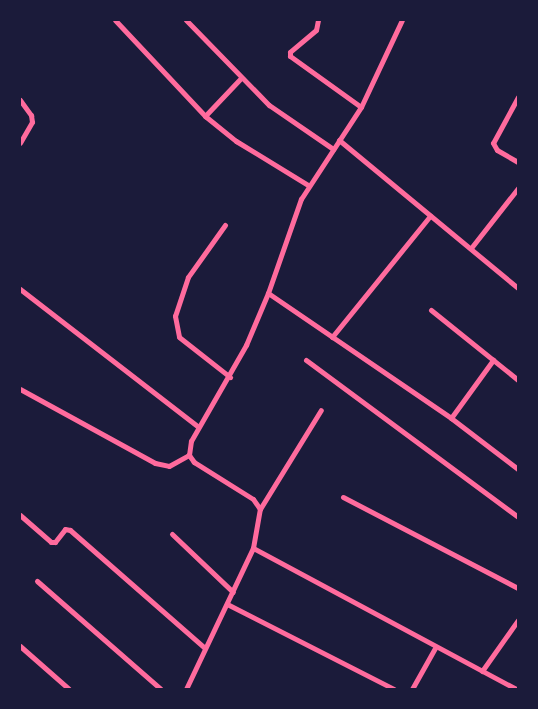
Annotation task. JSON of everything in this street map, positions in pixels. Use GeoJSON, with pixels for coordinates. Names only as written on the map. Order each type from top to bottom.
{"type":"FeatureCollection","features":[{"type":"Feature","properties":{"kind":"street"},"geometry":{"type":"LineString","coordinates":[[115,20],[206,116],[236,141],[308,186]]}},
{"type":"Feature","properties":{"kind":"street"},"geometry":{"type":"LineString","coordinates":[[186,20],[240,79],[269,105],[333,149]]}},
{"type":"Feature","properties":{"kind":"street"},"geometry":{"type":"LineString","coordinates":[[318,20],[316,30],[290,52],[290,56],[361,107]]}},
{"type":"Feature","properties":{"kind":"street"},"geometry":{"type":"LineString","coordinates":[[20,390],[154,463],[169,466],[189,455],[197,426],[230,377],[268,293],[294,215],[308,186],[361,107],[402,20]]}},
{"type":"Feature","properties":{"kind":"street"},"geometry":{"type":"LineString","coordinates":[[206,116],[240,79]]}},
{"type":"Feature","properties":{"kind":"street"},"geometry":{"type":"LineString","coordinates":[[518,97],[492,143],[497,150],[518,162]]}},
{"type":"Feature","properties":{"kind":"street"},"geometry":{"type":"LineString","coordinates":[[20,100],[31,115],[32,122],[29,132],[20,143]]}},
{"type":"Feature","properties":{"kind":"street"},"geometry":{"type":"LineString","coordinates":[[339,140],[518,288]]}},
{"type":"Feature","properties":{"kind":"street"},"geometry":{"type":"LineString","coordinates":[[471,248],[518,190]]}},
{"type":"Feature","properties":{"kind":"street"},"geometry":{"type":"LineString","coordinates":[[332,337],[430,216]]}},
{"type":"Feature","properties":{"kind":"street"},"geometry":{"type":"LineString","coordinates":[[225,225],[188,277],[175,316],[180,337],[230,377]]}},
{"type":"Feature","properties":{"kind":"street"},"geometry":{"type":"LineString","coordinates":[[20,289],[197,426]]}},
{"type":"Feature","properties":{"kind":"street"},"geometry":{"type":"LineString","coordinates":[[268,293],[451,418],[518,469]]}},
{"type":"Feature","properties":{"kind":"street"},"geometry":{"type":"LineString","coordinates":[[432,310],[518,380]]}},
{"type":"Feature","properties":{"kind":"street"},"geometry":{"type":"LineString","coordinates":[[306,360],[518,517]]}},
{"type":"Feature","properties":{"kind":"street"},"geometry":{"type":"LineString","coordinates":[[451,418],[494,360]]}},
{"type":"Feature","properties":{"kind":"street"},"geometry":{"type":"LineString","coordinates":[[186,689],[253,548],[260,509],[321,410]]}},
{"type":"Feature","properties":{"kind":"street"},"geometry":{"type":"LineString","coordinates":[[189,455],[203,469],[253,499],[260,509]]}},
{"type":"Feature","properties":{"kind":"street"},"geometry":{"type":"LineString","coordinates":[[343,497],[518,588]]}},
{"type":"Feature","properties":{"kind":"street"},"geometry":{"type":"LineString","coordinates":[[20,515],[50,542],[55,542],[65,529],[70,530],[205,648]]}},
{"type":"Feature","properties":{"kind":"street"},"geometry":{"type":"LineString","coordinates":[[172,534],[232,592]]}},
{"type":"Feature","properties":{"kind":"street"},"geometry":{"type":"LineString","coordinates":[[253,548],[435,648],[516,689]]}},
{"type":"Feature","properties":{"kind":"street"},"geometry":{"type":"LineString","coordinates":[[37,581],[161,689]]}},
{"type":"Feature","properties":{"kind":"street"},"geometry":{"type":"LineString","coordinates":[[227,604],[394,689]]}},
{"type":"Feature","properties":{"kind":"street"},"geometry":{"type":"LineString","coordinates":[[482,671],[518,620]]}},
{"type":"Feature","properties":{"kind":"street"},"geometry":{"type":"LineString","coordinates":[[20,646],[69,689]]}},
{"type":"Feature","properties":{"kind":"street"},"geometry":{"type":"LineString","coordinates":[[412,689],[435,648]]}}]}
